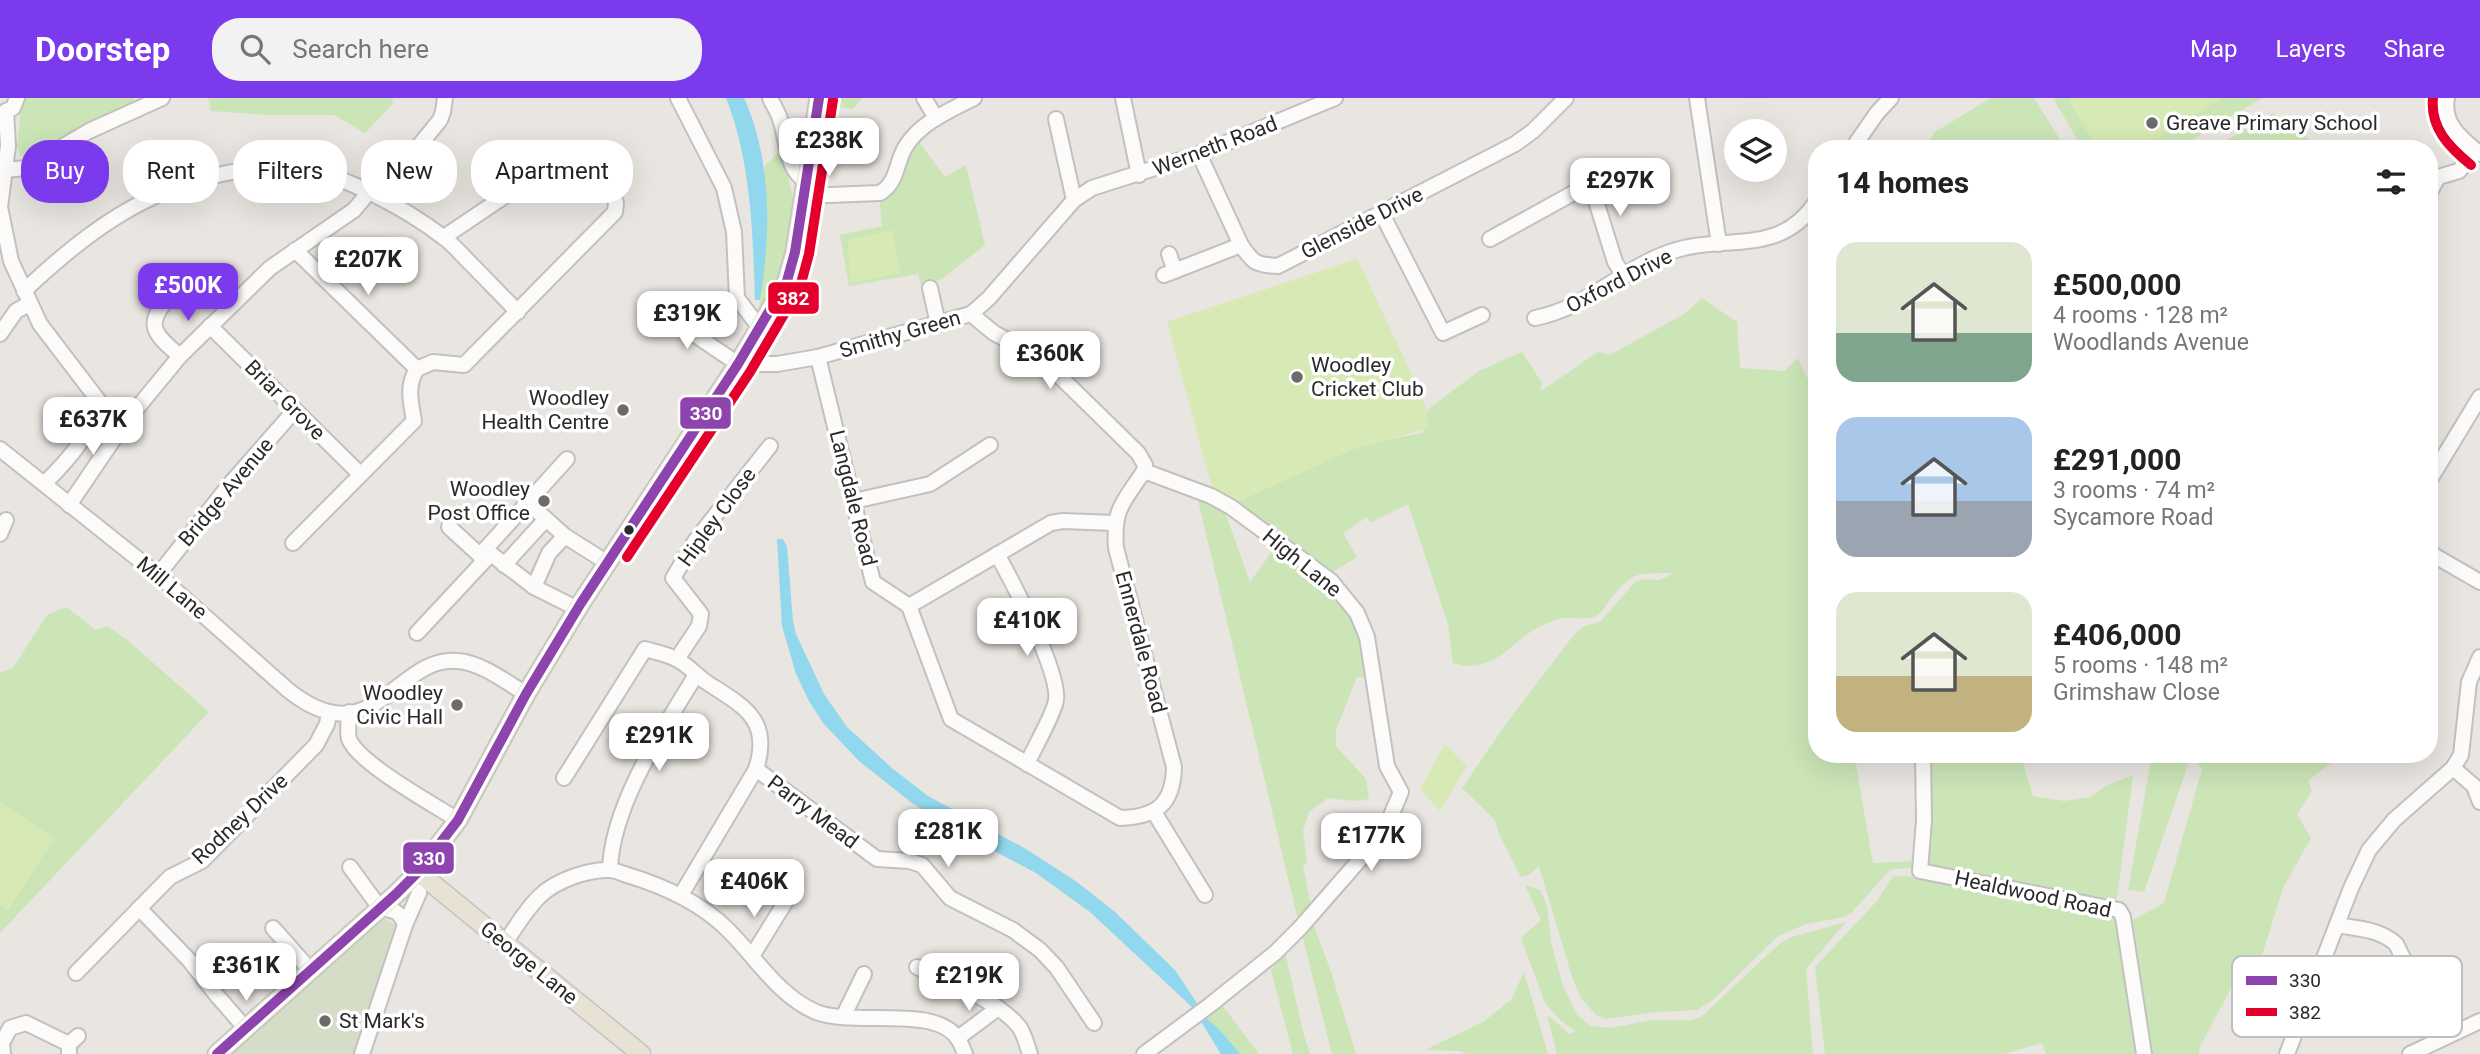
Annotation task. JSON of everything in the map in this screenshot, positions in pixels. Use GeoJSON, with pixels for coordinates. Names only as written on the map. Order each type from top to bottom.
{"type":"FeatureCollection","features":[{"type":"Feature","properties":{"kind":"main road"},"geometry":{"type":"LineString","coordinates":[[217,1054],[418,872],[458,820],[526,694],[606,562],[666,476],[738,364],[787,281],[795,252],[820,98]]}},
{"type":"Feature","properties":{"kind":"main road","name":"George Lane"},"geometry":{"type":"LineString","coordinates":[[418,872],[641,1054]]}},
{"type":"Feature","properties":{"kind":"street"},"geometry":{"type":"LineString","coordinates":[[17,98],[13,108],[6,111],[8,146],[0,208],[1,228],[11,261],[40,324],[101,404],[124,424]]}},
{"type":"Feature","properties":{"kind":"street"},"geometry":{"type":"LineString","coordinates":[[5,170],[26,168],[89,131],[162,98]]}},
{"type":"Feature","properties":{"kind":"street"},"geometry":{"type":"LineString","coordinates":[[424,140],[440,120],[445,98]]}},
{"type":"Feature","properties":{"kind":"street"},"geometry":{"type":"LineString","coordinates":[[678,98],[724,188],[734,232],[737,298],[760,328]]}},
{"type":"Feature","properties":{"kind":"street"},"geometry":{"type":"LineString","coordinates":[[770,98],[780,117],[791,162],[805,188],[855,196],[880,194],[890,187],[906,146],[936,118],[974,98]]}},
{"type":"Feature","properties":{"kind":"street"},"geometry":{"type":"LineString","coordinates":[[924,98],[936,118]]}},
{"type":"Feature","properties":{"kind":"street"},"geometry":{"type":"LineString","coordinates":[[1124,98],[1139,175]]}},
{"type":"Feature","properties":{"kind":"street","name":"Werneth Road"},"geometry":{"type":"LineString","coordinates":[[1092,188],[1199,154],[1335,98]]}},
{"type":"Feature","properties":{"kind":"street","name":"Glenside Drive"},"geometry":{"type":"LineString","coordinates":[[1199,154],[1241,245],[1250,258],[1259,265],[1278,266],[1515,144],[1533,131],[1566,98]]}},
{"type":"Feature","properties":{"kind":"street"},"geometry":{"type":"LineString","coordinates":[[1697,98],[1719,244]]}},
{"type":"Feature","properties":{"kind":"street"},"geometry":{"type":"LineString","coordinates":[[1858,140],[1891,98]]}},
{"type":"Feature","properties":{"kind":"street"},"geometry":{"type":"LineString","coordinates":[[2438,177],[2459,170],[2477,152],[2452,129],[2447,98]]}},
{"type":"Feature","properties":{"kind":"street"},"geometry":{"type":"LineString","coordinates":[[1056,119],[1074,200]]}},
{"type":"Feature","properties":{"kind":"street"},"geometry":{"type":"LineString","coordinates":[[293,543],[414,421],[409,394],[412,376],[417,369],[433,362],[464,365],[615,212],[616,203],[612,192],[587,158],[577,153],[566,155],[444,237]]}},
{"type":"Feature","properties":{"kind":"street"},"geometry":{"type":"LineString","coordinates":[[0,334],[61,257],[128,209],[163,191],[196,179],[272,166],[300,167],[335,177],[361,189]]}},
{"type":"Feature","properties":{"kind":"street"},"geometry":{"type":"LineString","coordinates":[[1490,239],[1577,191],[1589,179],[1615,262],[1624,276]]}},
{"type":"Feature","properties":{"kind":"street","name":"Smithy Green"},"geometry":{"type":"LineString","coordinates":[[738,364],[777,364],[818,357],[971,314],[989,298],[1074,200],[1092,188]]}},
{"type":"Feature","properties":{"kind":"street"},"geometry":{"type":"LineString","coordinates":[[69,505],[124,424],[180,356],[248,288],[295,250],[364,203]]}},
{"type":"Feature","properties":{"kind":"street"},"geometry":{"type":"LineString","coordinates":[[388,203],[444,237],[518,312]]}},
{"type":"Feature","properties":{"kind":"street"},"geometry":{"type":"LineString","coordinates":[[1381,212],[1443,333],[1482,315]]}},
{"type":"Feature","properties":{"kind":"street","name":"Oxford Drive"},"geometry":{"type":"LineString","coordinates":[[1535,318],[1567,308],[1672,251],[1767,239],[1790,229],[1808,215]]}},
{"type":"Feature","properties":{"kind":"street"},"geometry":{"type":"LineString","coordinates":[[1169,254],[1170,273],[1241,245]]}},
{"type":"Feature","properties":{"kind":"street"},"geometry":{"type":"LineString","coordinates":[[295,250],[417,369]]}},
{"type":"Feature","properties":{"kind":"street"},"geometry":{"type":"LineString","coordinates":[[930,288],[938,324]]}},
{"type":"Feature","properties":{"kind":"street"},"geometry":{"type":"LineString","coordinates":[[173,293],[154,316],[153,324],[158,336],[180,356]]}},
{"type":"Feature","properties":{"kind":"street"},"geometry":{"type":"LineString","coordinates":[[657,309],[738,364]]}},
{"type":"Feature","properties":{"kind":"street"},"geometry":{"type":"LineString","coordinates":[[971,314],[994,334],[1041,358],[1138,453],[1145,464],[1144,471],[1119,509],[1114,523],[1051,523],[909,606],[951,719],[1120,818],[1140,818],[1154,812],[1205,895]]}},
{"type":"Feature","properties":{"kind":"street","name":"Briar Grove"},"geometry":{"type":"LineString","coordinates":[[210,326],[360,474]]}},
{"type":"Feature","properties":{"kind":"street","name":"Langdale Road"},"geometry":{"type":"LineString","coordinates":[[818,357],[873,582],[909,606]]}},
{"type":"Feature","properties":{"kind":"street"},"geometry":{"type":"LineString","coordinates":[[2438,466],[2480,397]]}},
{"type":"Feature","properties":{"kind":"street"},"geometry":{"type":"LineString","coordinates":[[45,483],[74,454],[92,428],[101,404]]}},
{"type":"Feature","properties":{"kind":"street","name":"Bridge Avenue"},"geometry":{"type":"LineString","coordinates":[[158,575],[230,484],[295,410]]}},
{"type":"Feature","properties":{"kind":"street"},"geometry":{"type":"LineString","coordinates":[[854,501],[930,484],[990,445]]}},
{"type":"Feature","properties":{"kind":"street","name":"Hipley Close"},"geometry":{"type":"LineString","coordinates":[[677,659],[699,626],[701,614],[673,578],[695,541],[771,446]]}},
{"type":"Feature","properties":{"kind":"street","name":"Mill Lane"},"geometry":{"type":"LineString","coordinates":[[0,449],[158,575],[288,690],[311,707],[329,713],[368,708],[424,669],[440,662],[456,660],[474,664],[526,694]]}},
{"type":"Feature","properties":{"kind":"street"},"geometry":{"type":"LineString","coordinates":[[417,633],[567,459]]}},
{"type":"Feature","properties":{"kind":"street","name":"High Lane"},"geometry":{"type":"LineString","coordinates":[[1144,471],[1231,507],[1331,581],[1357,612],[1367,637],[1387,766],[1402,792],[1384,832],[1300,928],[1275,953],[1210,1006],[1144,1054]]}},
{"type":"Feature","properties":{"kind":"street"},"geometry":{"type":"LineString","coordinates":[[528,503],[565,536],[606,562]]}},
{"type":"Feature","properties":{"kind":"street"},"geometry":{"type":"LineString","coordinates":[[503,565],[546,519]]}},
{"type":"Feature","properties":{"kind":"street"},"geometry":{"type":"LineString","coordinates":[[0,534],[6,520]]}},
{"type":"Feature","properties":{"kind":"street","name":"Ennerdale Road"},"geometry":{"type":"LineString","coordinates":[[1114,523],[1116,548],[1174,767],[1174,785],[1164,804],[1154,812]]}},
{"type":"Feature","properties":{"kind":"street"},"geometry":{"type":"LineString","coordinates":[[449,527],[482,558]]}},
{"type":"Feature","properties":{"kind":"street"},"geometry":{"type":"LineString","coordinates":[[534,587],[549,553],[565,536]]}},
{"type":"Feature","properties":{"kind":"street"},"geometry":{"type":"LineString","coordinates":[[482,558],[491,554],[534,587],[578,609]]}},
{"type":"Feature","properties":{"kind":"street"},"geometry":{"type":"LineString","coordinates":[[997,554],[1024,604],[1054,681],[1056,700],[1027,764]]}},
{"type":"Feature","properties":{"kind":"street"},"geometry":{"type":"LineString","coordinates":[[2438,558],[2480,582]]}},
{"type":"Feature","properties":{"kind":"street"},"geometry":{"type":"LineString","coordinates":[[565,778],[645,649],[677,659],[696,675],[748,709],[761,739],[761,752],[756,769],[681,895]]}},
{"type":"Feature","properties":{"kind":"street"},"geometry":{"type":"LineString","coordinates":[[2325,956],[2369,850],[2379,836],[2454,768],[2461,755],[2469,682],[2479,661]]}},
{"type":"Feature","properties":{"kind":"street"},"geometry":{"type":"LineString","coordinates":[[610,869],[610,853],[629,795],[649,753],[696,675]]}},
{"type":"Feature","properties":{"kind":"street"},"geometry":{"type":"LineString","coordinates":[[349,712],[348,738],[356,751],[371,764],[458,820]]}},
{"type":"Feature","properties":{"kind":"street","name":"Rodney Drive"},"geometry":{"type":"LineString","coordinates":[[76,973],[170,877],[202,861],[316,745],[327,724],[329,713]]}},
{"type":"Feature","properties":{"kind":"street"},"geometry":{"type":"LineString","coordinates":[[321,736],[348,738]]}},
{"type":"Feature","properties":{"kind":"street","name":"Healdwood Road"},"geometry":{"type":"LineString","coordinates":[[1923,763],[1924,820],[1920,871],[2119,911],[2123,917],[2144,1054]]}},
{"type":"Feature","properties":{"kind":"street"},"geometry":{"type":"LineString","coordinates":[[2454,768],[2474,786],[2480,802]]}},
{"type":"Feature","properties":{"kind":"street","name":"Parry Mead"},"geometry":{"type":"LineString","coordinates":[[756,769],[877,859],[909,861],[922,865],[950,898],[1013,930],[1040,950],[1057,968],[1094,1023]]}},
{"type":"Feature","properties":{"kind":"street"},"geometry":{"type":"LineString","coordinates":[[350,867],[380,908],[396,910],[405,925]]}},
{"type":"Feature","properties":{"kind":"street"},"geometry":{"type":"LineString","coordinates":[[505,943],[526,911],[542,894],[584,873],[610,869],[648,880],[681,895],[725,927],[793,998],[817,1012],[843,1017],[927,1020],[945,1026],[958,1038],[965,1054]]}},
{"type":"Feature","properties":{"kind":"street"},"geometry":{"type":"LineString","coordinates":[[362,1054],[405,925],[419,893],[418,872]]}},
{"type":"Feature","properties":{"kind":"street"},"geometry":{"type":"LineString","coordinates":[[752,956],[786,901]]}},
{"type":"Feature","properties":{"kind":"street"},"geometry":{"type":"LineString","coordinates":[[139,908],[189,960],[246,1029]]}},
{"type":"Feature","properties":{"kind":"street"},"geometry":{"type":"LineString","coordinates":[[2337,925],[2375,931],[2387,936],[2396,944],[2402,956]]}},
{"type":"Feature","properties":{"kind":"street"},"geometry":{"type":"LineString","coordinates":[[273,928],[311,971]]}},
{"type":"Feature","properties":{"kind":"street"},"geometry":{"type":"LineString","coordinates":[[917,967],[998,1007],[1022,1032],[1030,1054]]}},
{"type":"Feature","properties":{"kind":"street"},"geometry":{"type":"LineString","coordinates":[[843,1017],[864,974]]}},
{"type":"Feature","properties":{"kind":"street"},"geometry":{"type":"LineString","coordinates":[[958,1038],[998,1007]]}},
{"type":"Feature","properties":{"kind":"street"},"geometry":{"type":"LineString","coordinates":[[2462,1029],[2480,1021]]}},
{"type":"Feature","properties":{"kind":"street"},"geometry":{"type":"LineString","coordinates":[[3,1054],[2,1043],[10,1028],[26,1023],[72,1044]]}},
{"type":"Feature","properties":{"kind":"street"},"geometry":{"type":"LineString","coordinates":[[2287,1054],[2294,1037]]}},
{"type":"Feature","properties":{"kind":"street"},"geometry":{"type":"LineString","coordinates":[[2410,1054],[2443,1038]]}},
{"type":"Feature","properties":{"kind":"green space"},"geometry":{"type":"Polygon","coordinates":[[[22,98],[133,98],[135,104],[66,140],[21,140],[21,155],[17,147],[22,98]]]}},
{"type":"Feature","properties":{"kind":"green space"},"geometry":{"type":"Polygon","coordinates":[[[208,98],[392,98],[393,104],[365,133],[334,115],[211,111],[208,98]]]}},
{"type":"Feature","properties":{"kind":"green space"},"geometry":{"type":"Polygon","coordinates":[[[829,98],[862,98],[853,109],[828,106],[829,98]]]}},
{"type":"Feature","properties":{"kind":"green space"},"geometry":{"type":"Polygon","coordinates":[[[1991,98],[2034,98],[2060,140],[1930,140],[1935,132],[1991,98]]]}},
{"type":"Feature","properties":{"kind":"green space"},"geometry":{"type":"Polygon","coordinates":[[[2222,98],[2155,140],[2092,140],[2068,100],[2222,98]]]}},
{"type":"Feature","properties":{"kind":"green space","name":"Greave Primary School"},"geometry":{"type":"Polygon","coordinates":[[[2262,98],[2192,140],[2078,140],[2054,100],[2262,98]]]}},
{"type":"Feature","properties":{"kind":"green space"},"geometry":{"type":"Polygon","coordinates":[[[2273,113],[2310,140],[2227,140],[2273,113]]]}},
{"type":"Feature","properties":{"kind":"green space"},"geometry":{"type":"Polygon","coordinates":[[[916,138],[945,177],[966,165],[985,245],[942,279],[922,289],[918,274],[849,286],[840,235],[882,226],[879,195],[916,138]]]}},
{"type":"Feature","properties":{"kind":"green space"},"geometry":{"type":"Polygon","coordinates":[[[782,149],[794,204],[783,274],[759,309],[766,251],[764,167],[782,149]]]}},
{"type":"Feature","properties":{"kind":"green space"},"geometry":{"type":"Polygon","coordinates":[[[892,230],[901,273],[850,283],[848,240],[892,230]]]}},
{"type":"Feature","properties":{"kind":"green space","name":"Woodley Cricket Club"},"geometry":{"type":"Polygon","coordinates":[[[1357,259],[1424,400],[1429,428],[1351,450],[1232,504],[1213,491],[1167,322],[1357,259]]]}},
{"type":"Feature","properties":{"kind":"green space"},"geometry":{"type":"Polygon","coordinates":[[[1702,298],[1737,322],[1740,368],[1784,371],[1798,358],[1808,380],[1808,763],[1856,763],[1873,863],[1916,861],[1915,867],[1890,870],[1852,912],[1844,917],[1806,924],[1778,936],[1714,999],[1697,1010],[1606,1019],[1596,1015],[1581,998],[1572,977],[1539,866],[1529,875],[1521,877],[1498,832],[1495,820],[1462,788],[1506,724],[1573,636],[1583,627],[1601,621],[1635,582],[1644,579],[1659,580],[1675,573],[1653,573],[1631,578],[1596,616],[1555,620],[1535,629],[1493,660],[1468,666],[1453,663],[1448,624],[1408,504],[1370,523],[1367,517],[1343,533],[1357,557],[1331,573],[1232,504],[1351,450],[1371,443],[1423,433],[1427,410],[1479,371],[1522,352],[1542,383],[1541,391],[1598,352],[1610,355],[1684,314],[1702,298]]]}},
{"type":"Feature","properties":{"kind":"green space"},"geometry":{"type":"Polygon","coordinates":[[[1197,496],[1223,507],[1250,582],[1276,546],[1315,576],[1337,598],[1347,610],[1363,643],[1368,677],[1357,677],[1336,730],[1336,746],[1366,779],[1369,799],[1353,801],[1328,798],[1309,812],[1303,831],[1307,863],[1303,866],[1311,907],[1298,920],[1197,496]]]}},
{"type":"Feature","properties":{"kind":"green space"},"geometry":{"type":"Polygon","coordinates":[[[66,607],[96,630],[107,626],[126,639],[209,712],[0,933],[0,673],[13,668],[47,615],[66,607]]]}},
{"type":"Feature","properties":{"kind":"green space"},"geometry":{"type":"Polygon","coordinates":[[[1445,744],[1467,766],[1440,811],[1420,789],[1445,744]]]}},
{"type":"Feature","properties":{"kind":"green space"},"geometry":{"type":"Polygon","coordinates":[[[1930,763],[2023,763],[2033,796],[2064,801],[2090,797],[2108,785],[2133,775],[2117,898],[2108,904],[1925,867],[1930,763]]]}},
{"type":"Feature","properties":{"kind":"green space"},"geometry":{"type":"Polygon","coordinates":[[[2150,763],[2189,763],[2144,892],[2128,890],[2150,763]]]}},
{"type":"Feature","properties":{"kind":"green space"},"geometry":{"type":"Polygon","coordinates":[[[2198,763],[2331,763],[2308,781],[2312,791],[2297,814],[2311,838],[2283,888],[2262,956],[2232,956],[2232,986],[2199,1049],[2199,1054],[2152,1054],[2133,920],[2164,903],[2202,769],[2198,763]]]}},
{"type":"Feature","properties":{"kind":"green space"},"geometry":{"type":"Polygon","coordinates":[[[0,802],[55,838],[8,910],[0,905],[0,802]]]}},
{"type":"Feature","properties":{"kind":"green space"},"geometry":{"type":"Polygon","coordinates":[[[1893,876],[1925,877],[2115,914],[2120,924],[2135,1054],[2046,1054],[2042,1043],[2004,1054],[1825,1054],[1815,967],[1877,901],[1893,876]]]}},
{"type":"Feature","properties":{"kind":"green space"},"geometry":{"type":"Polygon","coordinates":[[[1525,885],[1540,890],[1547,905],[1551,942],[1563,986],[1577,1015],[1591,1026],[1610,1028],[1652,1020],[1692,1020],[1701,1017],[1778,945],[1792,937],[1846,922],[1806,969],[1813,1054],[1557,1054],[1547,1015],[1570,1034],[1576,1031],[1561,1021],[1545,1003],[1521,938],[1541,920],[1525,885]]]}},
{"type":"Feature","properties":{"kind":"green space"},"geometry":{"type":"Polygon","coordinates":[[[382,917],[397,926],[357,1054],[232,1054],[382,917]]]}},
{"type":"Feature","properties":{"kind":"green space"},"geometry":{"type":"Polygon","coordinates":[[[1314,926],[1356,1054],[1332,1054],[1302,934],[1314,926]]]}},
{"type":"Feature","properties":{"kind":"green space"},"geometry":{"type":"Polygon","coordinates":[[[1285,952],[1310,1054],[1293,1054],[1271,970],[1285,952]]]}},
{"type":"Feature","properties":{"kind":"green space"},"geometry":{"type":"Polygon","coordinates":[[[1524,972],[1548,1054],[1467,1054],[1461,1051],[1425,1050],[1483,1022],[1511,1000],[1524,972]]]}},
{"type":"Feature","properties":{"kind":"green space"},"geometry":{"type":"Polygon","coordinates":[[[1222,1005],[1259,1054],[1240,1054],[1206,1018],[1222,1005]]]}},
{"type":"Feature","properties":{"kind":"water"},"geometry":{"type":"Polygon","coordinates":[[[726,98],[744,98],[760,146],[767,198],[767,223],[760,300],[755,300],[752,223],[746,172],[726,98]]]}},
{"type":"Feature","properties":{"kind":"water"},"geometry":{"type":"Polygon","coordinates":[[[777,539],[783,539],[787,547],[796,634],[824,694],[847,727],[893,769],[928,796],[1026,849],[1077,882],[1115,912],[1175,970],[1208,1020],[1240,1054],[1221,1054],[1192,1007],[1090,912],[1036,873],[964,835],[912,803],[859,761],[823,723],[796,674],[782,626],[777,539]]]}},
{"type":"Feature","properties":{"kind":"transit line","name":"330"},"geometry":{"type":"LineString","coordinates":[[217,1054],[396,894],[418,872],[458,820],[526,694],[581,603],[738,364],[787,281],[795,252],[819,98]]}},
{"type":"Feature","properties":{"kind":"transit line","name":"382"},"geometry":{"type":"LineString","coordinates":[[2433,98],[2438,128],[2455,151],[2471,165]]}},
{"type":"Feature","properties":{"kind":"transit line","name":"382"},"geometry":{"type":"LineString","coordinates":[[627,557],[750,372],[800,287],[809,254],[833,100]]}},
{"type":"Feature","properties":{"kind":"place","name":"Greave Primary School"},"geometry":{"type":"Point","coordinates":[2152,123]}},
{"type":"Feature","properties":{"kind":"place","name":"Woodley Cricket Club"},"geometry":{"type":"Point","coordinates":[1297,377]}},
{"type":"Feature","properties":{"kind":"place","name":"Woodley Health Centre"},"geometry":{"type":"Point","coordinates":[623,410]}},
{"type":"Feature","properties":{"kind":"place","name":"Woodley Post Office"},"geometry":{"type":"Point","coordinates":[544,501]}},
{"type":"Feature","properties":{"kind":"place","name":"Woodley Civic Hall"},"geometry":{"type":"Point","coordinates":[457,705]}},
{"type":"Feature","properties":{"kind":"place","name":"St Mark's"},"geometry":{"type":"Point","coordinates":[325,1021]}}]}
